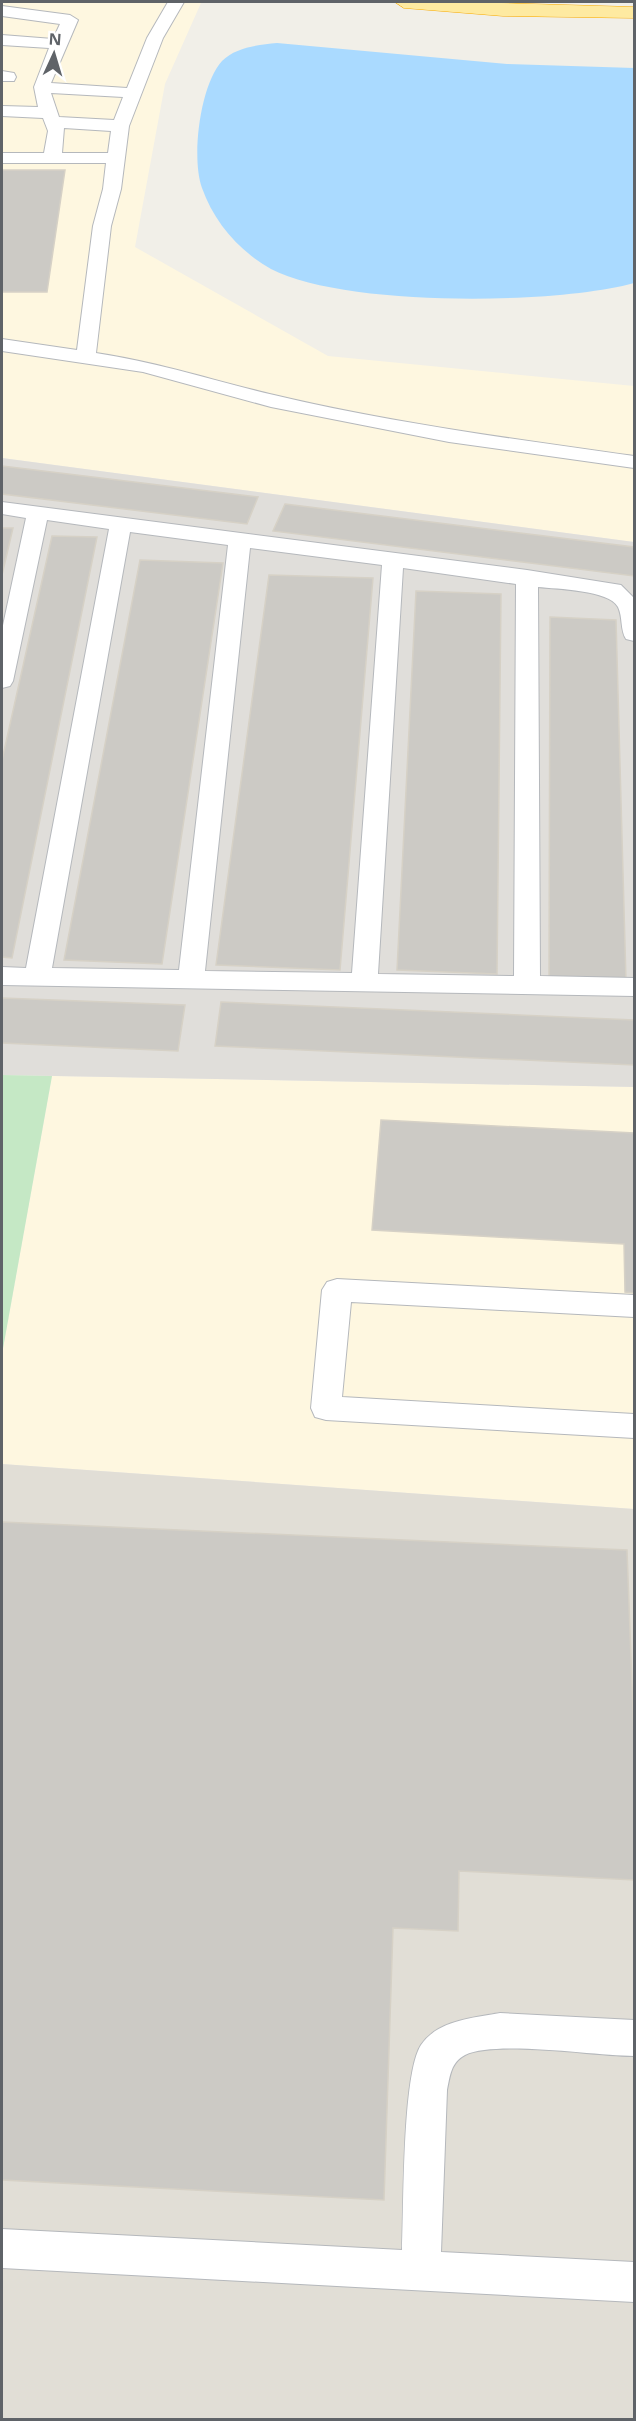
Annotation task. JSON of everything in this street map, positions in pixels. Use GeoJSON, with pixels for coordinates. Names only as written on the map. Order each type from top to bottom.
{"type":"FeatureCollection","features":[{"type":"Feature","properties":{"kind":"highway"},"geometry":{"type":"LineString","coordinates":[[405,2],[634,24]]}},
{"type":"Feature","properties":{"kind":"highway"},"geometry":{"type":"LineString","coordinates":[[503,10],[634,13]]}},
{"type":"Feature","properties":{"kind":"lane"},"geometry":{"type":"LineString","coordinates":[[86,356],[100,235],[116,158],[120,126],[155,38],[176,2]]}},
{"type":"Feature","properties":{"kind":"lane"},"geometry":{"type":"LineString","coordinates":[[2,11],[69,20],[42,87],[43,99],[57,131],[52,157]]}},
{"type":"Feature","properties":{"kind":"lane"},"geometry":{"type":"LineString","coordinates":[[2,40],[59,44]]}},
{"type":"Feature","properties":{"kind":"lane"},"geometry":{"type":"LineString","coordinates":[[42,87],[132,93]]}},
{"type":"Feature","properties":{"kind":"lane"},"geometry":{"type":"LineString","coordinates":[[2,111],[120,126]]}},
{"type":"Feature","properties":{"kind":"lane"},"geometry":{"type":"LineString","coordinates":[[2,158],[116,158]]}},
{"type":"Feature","properties":{"kind":"lane"},"geometry":{"type":"LineString","coordinates":[[2,345],[145,366],[272,401],[357,419],[461,438],[634,462]]}},
{"type":"Feature","properties":{"kind":"lane"},"geometry":{"type":"LineString","coordinates":[[2,508],[121,522],[613,590],[626,599],[633,611],[634,634]]}},
{"type":"Feature","properties":{"kind":"lane"},"geometry":{"type":"LineString","coordinates":[[2,681],[38,511]]}},
{"type":"Feature","properties":{"kind":"lane"},"geometry":{"type":"LineString","coordinates":[[37,977],[121,522]]}},
{"type":"Feature","properties":{"kind":"lane"},"geometry":{"type":"LineString","coordinates":[[191,981],[240,538]]}},
{"type":"Feature","properties":{"kind":"lane"},"geometry":{"type":"LineString","coordinates":[[364,983],[393,559]]}},
{"type":"Feature","properties":{"kind":"lane"},"geometry":{"type":"LineString","coordinates":[[527,577],[527,986]]}},
{"type":"Feature","properties":{"kind":"lane"},"geometry":{"type":"LineString","coordinates":[[2,976],[634,987]]}},
{"type":"Feature","properties":{"kind":"lane"},"geometry":{"type":"LineString","coordinates":[[634,1306],[337,1290],[326,1408],[634,1426]]}},
{"type":"Feature","properties":{"kind":"lane"},"geometry":{"type":"LineString","coordinates":[[421,2269],[428,2090],[435,2057],[456,2039],[500,2031],[634,2038]]}},
{"type":"Feature","properties":{"kind":"lane"},"geometry":{"type":"LineString","coordinates":[[2,2249],[338,2267],[421,2269],[634,2282]]}},
{"type":"Feature","properties":{"kind":"shaded area"},"geometry":{"type":"Polygon","coordinates":[[[2,2],[201,3],[165,84],[135,247],[328,356],[634,386],[634,542],[2,458],[2,2]]]}},
{"type":"Feature","properties":{"kind":"shaded area"},"geometry":{"type":"Polygon","coordinates":[[[2,458],[634,542],[634,1087],[2,1075],[2,458]]]}},
{"type":"Feature","properties":{"kind":"shaded area"},"geometry":{"type":"Polygon","coordinates":[[[52,1076],[634,1087],[634,1509],[2,1464],[2,1354],[52,1076]]]}},
{"type":"Feature","properties":{"kind":"shaded area"},"geometry":{"type":"Polygon","coordinates":[[[2,1464],[634,1509],[634,2419],[2,2419],[2,1464]]]}},
{"type":"Feature","properties":{"kind":"green space"},"geometry":{"type":"Polygon","coordinates":[[[2,1075],[52,1076],[2,1354],[2,1075]]]}},
{"type":"Feature","properties":{"kind":"water"},"geometry":{"type":"Polygon","coordinates":[[[277,43],[507,64],[634,68],[634,283],[599,290],[504,298],[397,296],[347,290],[304,281],[259,262],[229,234],[207,201],[199,175],[198,141],[203,104],[208,87],[214,72],[222,61],[241,50],[277,43]]]}},
{"type":"Feature","properties":{"kind":"building"},"geometry":{"type":"Polygon","coordinates":[[[2,170],[65,170],[47,292],[2,292],[2,170]]]}},
{"type":"Feature","properties":{"kind":"building"},"geometry":{"type":"Polygon","coordinates":[[[2,466],[258,497],[247,524],[2,494],[2,466]]]}},
{"type":"Feature","properties":{"kind":"building"},"geometry":{"type":"Polygon","coordinates":[[[285,504],[634,547],[634,576],[273,531],[285,504]]]}},
{"type":"Feature","properties":{"kind":"building"},"geometry":{"type":"Polygon","coordinates":[[[2,528],[13,528],[2,575],[2,528]]]}},
{"type":"Feature","properties":{"kind":"building"},"geometry":{"type":"Polygon","coordinates":[[[52,536],[97,537],[12,958],[2,957],[2,760],[52,536]]]}},
{"type":"Feature","properties":{"kind":"building"},"geometry":{"type":"Polygon","coordinates":[[[140,560],[223,563],[162,964],[64,960],[140,560]]]}},
{"type":"Feature","properties":{"kind":"building"},"geometry":{"type":"Polygon","coordinates":[[[269,575],[373,578],[340,970],[216,965],[269,575]]]}},
{"type":"Feature","properties":{"kind":"building"},"geometry":{"type":"Polygon","coordinates":[[[416,591],[501,594],[497,974],[397,970],[416,591]]]}},
{"type":"Feature","properties":{"kind":"building"},"geometry":{"type":"Polygon","coordinates":[[[550,617],[616,620],[626,981],[549,977],[550,617]]]}},
{"type":"Feature","properties":{"kind":"building"},"geometry":{"type":"Polygon","coordinates":[[[2,998],[185,1005],[178,1051],[2,1043],[2,998]]]}},
{"type":"Feature","properties":{"kind":"building"},"geometry":{"type":"Polygon","coordinates":[[[221,1002],[634,1020],[634,1065],[215,1046],[221,1002]]]}},
{"type":"Feature","properties":{"kind":"building"},"geometry":{"type":"Polygon","coordinates":[[[381,1120],[634,1133],[634,1293],[625,1292],[624,1244],[372,1230],[381,1120]]]}},
{"type":"Feature","properties":{"kind":"building"},"geometry":{"type":"Polygon","coordinates":[[[2,1522],[627,1550],[634,1739],[634,1880],[459,1871],[458,1931],[393,1928],[384,2200],[2,2180],[2,1522]]]}}]}
